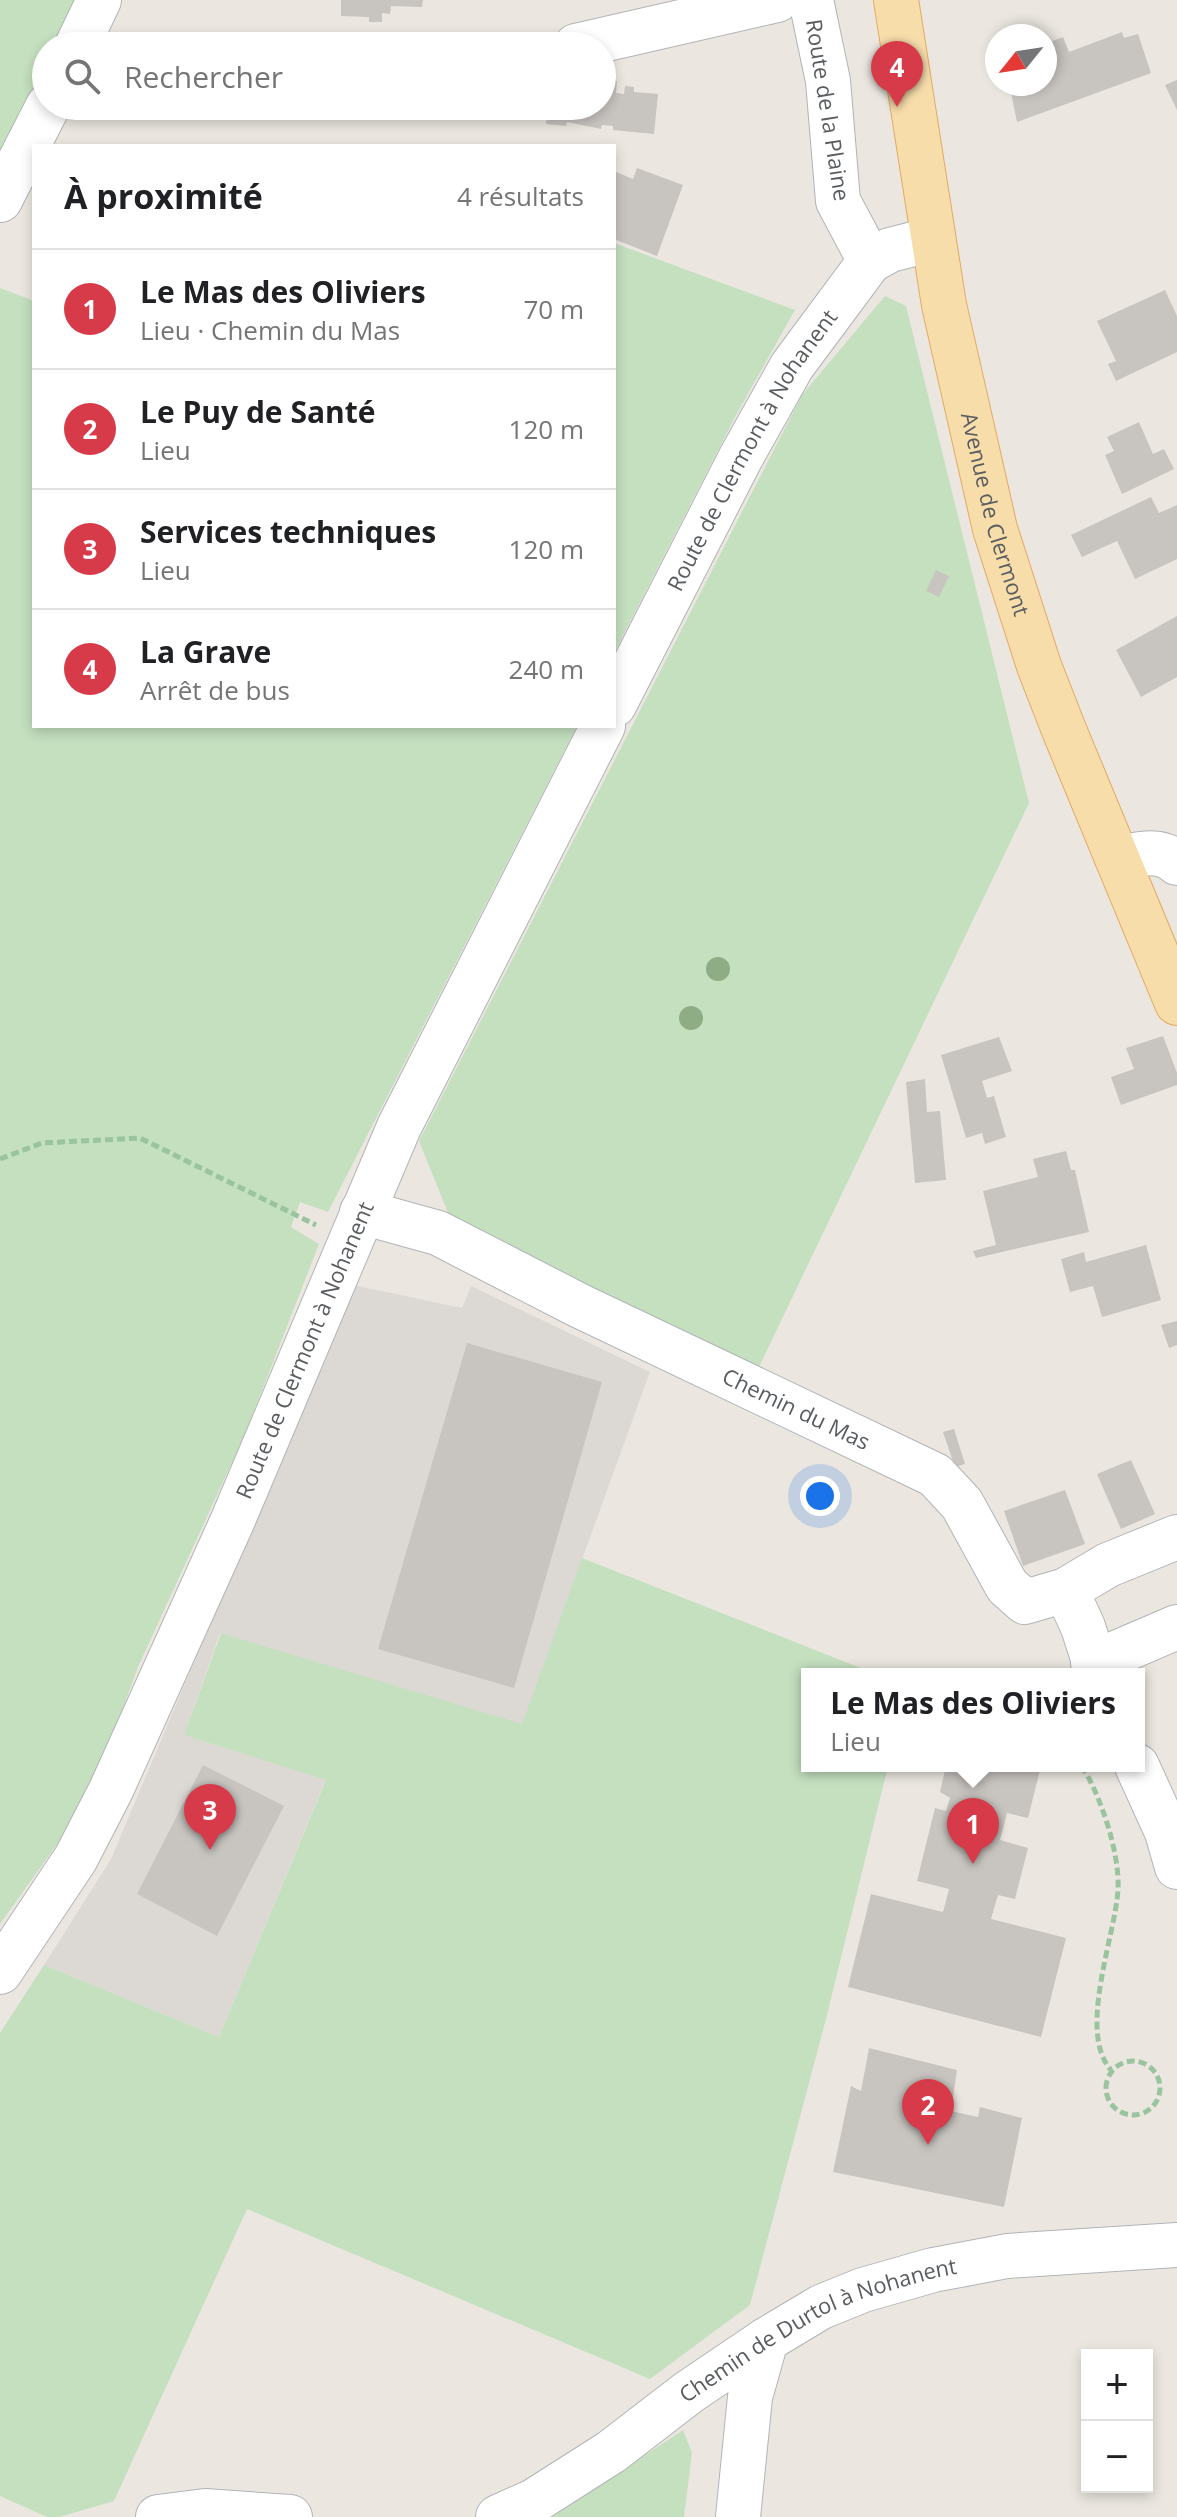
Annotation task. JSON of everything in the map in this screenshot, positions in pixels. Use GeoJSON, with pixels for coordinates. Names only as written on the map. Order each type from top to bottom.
{"type":"FeatureCollection","features":[{"type":"Feature","properties":{"kind":"main road","name":"Avenue de Clermont"},"geometry":{"type":"LineString","coordinates":[[896,0],[944,305],[995,529],[1039,666],[1177,1003]]}},
{"type":"Feature","properties":{"kind":"street"},"geometry":{"type":"LineString","coordinates":[[84,32],[99,0]]}},
{"type":"Feature","properties":{"kind":"street"},"geometry":{"type":"LineString","coordinates":[[616,37],[777,0]]}},
{"type":"Feature","properties":{"kind":"street","name":"Route de la Plaine"},"geometry":{"type":"LineString","coordinates":[[811,0],[828,81],[838,201],[870,261]]}},
{"type":"Feature","properties":{"kind":"street"},"geometry":{"type":"LineString","coordinates":[[0,200],[41,120]]}},
{"type":"Feature","properties":{"kind":"street"},"geometry":{"type":"LineString","coordinates":[[870,261],[890,250],[933,239]]}},
{"type":"Feature","properties":{"kind":"street","name":"Route de Clermont à Nohanent"},"geometry":{"type":"LineString","coordinates":[[616,701],[741,457],[792,366],[870,261]]}},
{"type":"Feature","properties":{"kind":"street","name":"Route de Clermont à Nohanent"},"geometry":{"type":"LineString","coordinates":[[0,1972],[76,1858],[111,1790],[232,1522],[399,1127],[602,728]]}},
{"type":"Feature","properties":{"kind":"street"},"geometry":{"type":"LineString","coordinates":[[1117,858],[1154,852],[1171,857],[1177,863]]}},
{"type":"Feature","properties":{"kind":"street","name":"Chemin du Mas"},"geometry":{"type":"LineString","coordinates":[[355,1227],[438,1233],[580,1306],[935,1475],[962,1504],[1007,1586],[1025,1602],[1066,1590],[1108,1565],[1177,1537]]}},
{"type":"Feature","properties":{"kind":"street"},"geometry":{"type":"LineString","coordinates":[[1066,1590],[1083,1627],[1095,1668],[1177,1627]]}},
{"type":"Feature","properties":{"kind":"street"},"geometry":{"type":"LineString","coordinates":[[1140,1772],[1167,1832],[1177,1867]]}},
{"type":"Feature","properties":{"kind":"street","name":"Chemin de Durtol à Nohanent"},"geometry":{"type":"LineString","coordinates":[[498,2517],[534,2501],[611,2452],[689,2392],[766,2340],[821,2307],[863,2290],[933,2270],[1007,2256],[1177,2245]]}},
{"type":"Feature","properties":{"kind":"street"},"geometry":{"type":"LineString","coordinates":[[738,2517],[750,2397],[766,2340]]}},
{"type":"Feature","properties":{"kind":"street"},"geometry":{"type":"LineString","coordinates":[[158,2517],[205,2511],[290,2517]]}},
{"type":"Feature","properties":{"kind":"path"},"geometry":{"type":"LineString","coordinates":[[0,1159],[42,1143],[140,1138],[355,1227]]}},
{"type":"Feature","properties":{"kind":"path"},"geometry":{"type":"LineString","coordinates":[[1085,1772],[1117,1858],[1118,1887],[1113,1932],[1097,1995],[1098,2038],[1103,2058],[1111,2070]]}},
{"type":"Feature","properties":{"kind":"path"},"geometry":{"type":"LineString","coordinates":[[1126,2060],[1147,2064],[1155,2071],[1160,2091],[1149,2110],[1129,2115],[1111,2104],[1105,2094],[1105,2084],[1111,2070],[1126,2060]]}},
{"type":"Feature","properties":{"kind":"shaded area"},"geometry":{"type":"Polygon","coordinates":[[[353,1285],[462,1308],[471,1286],[650,1372],[522,1725],[220,1633],[184,1735],[326,1779],[219,2037],[44,1965],[111,1859],[353,1285]]]}},
{"type":"Feature","properties":{"kind":"green space"},"geometry":{"type":"Polygon","coordinates":[[[0,0],[77,0],[64,32],[32,32],[32,112],[0,192],[0,0]]]}},
{"type":"Feature","properties":{"kind":"green space"},"geometry":{"type":"Polygon","coordinates":[[[616,244],[795,310],[735,417],[616,649],[616,244]]]}},
{"type":"Feature","properties":{"kind":"green space"},"geometry":{"type":"Polygon","coordinates":[[[0,288],[32,300],[32,728],[576,728],[328,1212],[300,1202],[291,1227],[319,1244],[245,1434],[138,1667],[90,1798],[0,1924],[0,288]]]}},
{"type":"Feature","properties":{"kind":"green space"},"geometry":{"type":"Polygon","coordinates":[[[885,296],[906,306],[1029,803],[758,1369],[453,1225],[419,1141],[802,395],[885,296]]]}},
{"type":"Feature","properties":{"kind":"green space"},"geometry":{"type":"Polygon","coordinates":[[[582,1558],[861,1668],[801,1668],[801,1772],[887,1772],[826,2019],[750,2305],[650,2379],[247,2209],[114,2501],[59,2517],[47,2517],[0,2496],[0,2033],[44,1965],[219,2037],[326,1780],[184,1735],[221,1633],[522,1724],[582,1558]]]}},
{"type":"Feature","properties":{"kind":"green space"},"geometry":{"type":"Polygon","coordinates":[[[683,2430],[692,2453],[684,2517],[552,2517],[683,2430]]]}},
{"type":"Feature","properties":{"kind":"building"},"geometry":{"type":"Polygon","coordinates":[[[341,0],[423,0],[422,7],[391,6],[390,14],[382,13],[382,22],[369,22],[369,17],[341,16],[341,0]]]}},
{"type":"Feature","properties":{"kind":"building"},"geometry":{"type":"Polygon","coordinates":[[[1122,32],[1124,38],[1138,34],[1151,73],[1017,122],[1012,96],[1057,96],[1057,39],[1063,37],[1069,52],[1122,32]]]}},
{"type":"Feature","properties":{"kind":"building"},"geometry":{"type":"Polygon","coordinates":[[[1177,80],[1177,110],[1165,85],[1177,80]]]}},
{"type":"Feature","properties":{"kind":"building"},"geometry":{"type":"Polygon","coordinates":[[[625,86],[634,87],[634,92],[658,94],[654,134],[613,130],[613,126],[602,125],[601,129],[567,122],[566,126],[546,124],[546,120],[616,120],[616,93],[624,94],[625,86]]]}},
{"type":"Feature","properties":{"kind":"building"},"geometry":{"type":"Polygon","coordinates":[[[637,168],[683,185],[657,256],[616,240],[616,172],[633,179],[637,168]]]}},
{"type":"Feature","properties":{"kind":"building"},"geometry":{"type":"Polygon","coordinates":[[[1165,290],[1177,316],[1177,352],[1116,381],[1108,364],[1116,361],[1097,321],[1165,290]]]}},
{"type":"Feature","properties":{"kind":"building"},"geometry":{"type":"Polygon","coordinates":[[[1139,422],[1153,454],[1164,449],[1174,469],[1122,494],[1105,455],[1114,451],[1107,437],[1139,422]]]}},
{"type":"Feature","properties":{"kind":"building"},"geometry":{"type":"Polygon","coordinates":[[[1151,497],[1159,513],[1177,505],[1177,559],[1135,579],[1117,541],[1082,557],[1071,535],[1151,497]]]}},
{"type":"Feature","properties":{"kind":"building"},"geometry":{"type":"Polygon","coordinates":[[[936,570],[949,576],[939,597],[926,591],[936,570]]]}},
{"type":"Feature","properties":{"kind":"building"},"geometry":{"type":"Polygon","coordinates":[[[1177,616],[1177,677],[1141,697],[1116,650],[1177,616]]]}},
{"type":"Feature","properties":{"kind":"building"},"geometry":{"type":"Polygon","coordinates":[[[1163,1036],[1177,1073],[1177,1085],[1121,1105],[1111,1077],[1134,1069],[1126,1048],[1163,1036]]]}},
{"type":"Feature","properties":{"kind":"building"},"geometry":{"type":"Polygon","coordinates":[[[999,1037],[1012,1071],[982,1081],[987,1098],[994,1096],[1006,1137],[985,1144],[982,1133],[966,1138],[941,1055],[999,1037]]]}},
{"type":"Feature","properties":{"kind":"building"},"geometry":{"type":"Polygon","coordinates":[[[925,1079],[927,1112],[940,1111],[946,1180],[915,1183],[906,1082],[925,1079]]]}},
{"type":"Feature","properties":{"kind":"building"},"geometry":{"type":"Polygon","coordinates":[[[1066,1151],[1071,1170],[1075,1170],[1089,1232],[976,1258],[973,1251],[996,1245],[983,1191],[1038,1177],[1033,1159],[1066,1151]]]}},
{"type":"Feature","properties":{"kind":"building"},"geometry":{"type":"Polygon","coordinates":[[[1146,1245],[1161,1300],[1102,1317],[1093,1286],[1070,1292],[1061,1259],[1084,1252],[1086,1262],[1146,1245]]]}},
{"type":"Feature","properties":{"kind":"building"},"geometry":{"type":"Polygon","coordinates":[[[1177,1321],[1177,1345],[1169,1348],[1161,1325],[1177,1321]]]}},
{"type":"Feature","properties":{"kind":"building"},"geometry":{"type":"Polygon","coordinates":[[[467,1343],[602,1382],[514,1688],[378,1649],[467,1343]]]}},
{"type":"Feature","properties":{"kind":"building"},"geometry":{"type":"Polygon","coordinates":[[[954,1429],[965,1464],[955,1467],[943,1432],[954,1429]]]}},
{"type":"Feature","properties":{"kind":"building"},"geometry":{"type":"Polygon","coordinates":[[[1131,1460],[1155,1514],[1121,1529],[1097,1474],[1131,1460]]]}},
{"type":"Feature","properties":{"kind":"building"},"geometry":{"type":"Polygon","coordinates":[[[1065,1490],[1085,1544],[1023,1566],[1004,1511],[1065,1490]]]}},
{"type":"Feature","properties":{"kind":"building"},"geometry":{"type":"Polygon","coordinates":[[[203,1765],[284,1806],[217,1936],[137,1894],[203,1765]]]}},
{"type":"Feature","properties":{"kind":"building"},"geometry":{"type":"Polygon","coordinates":[[[945,1772],[1040,1772],[1028,1818],[1007,1813],[1000,1840],[1028,1848],[1015,1899],[998,1895],[991,1919],[1066,1938],[1041,2037],[848,1987],[871,1894],[943,1912],[949,1889],[917,1881],[935,1808],[946,1811],[950,1798],[940,1792],[945,1772]]]}},
{"type":"Feature","properties":{"kind":"building"},"geometry":{"type":"Polygon","coordinates":[[[869,2048],[957,2070],[951,2111],[978,2117],[980,2107],[1022,2118],[1004,2207],[833,2172],[851,2086],[861,2091],[869,2048]]]}},
{"type":"Feature","properties":{"kind":"place","name":"La Grave"},"geometry":{"type":"Point","coordinates":[897,107]}},
{"type":"Feature","properties":{"kind":"place","name":"Services techniques"},"geometry":{"type":"Point","coordinates":[210,1850]}},
{"type":"Feature","properties":{"kind":"place","name":"Le Mas des Oliviers"},"geometry":{"type":"Point","coordinates":[973,1864]}},
{"type":"Feature","properties":{"kind":"place","name":"Le Puy de Santé"},"geometry":{"type":"Point","coordinates":[928,2145]}}]}
